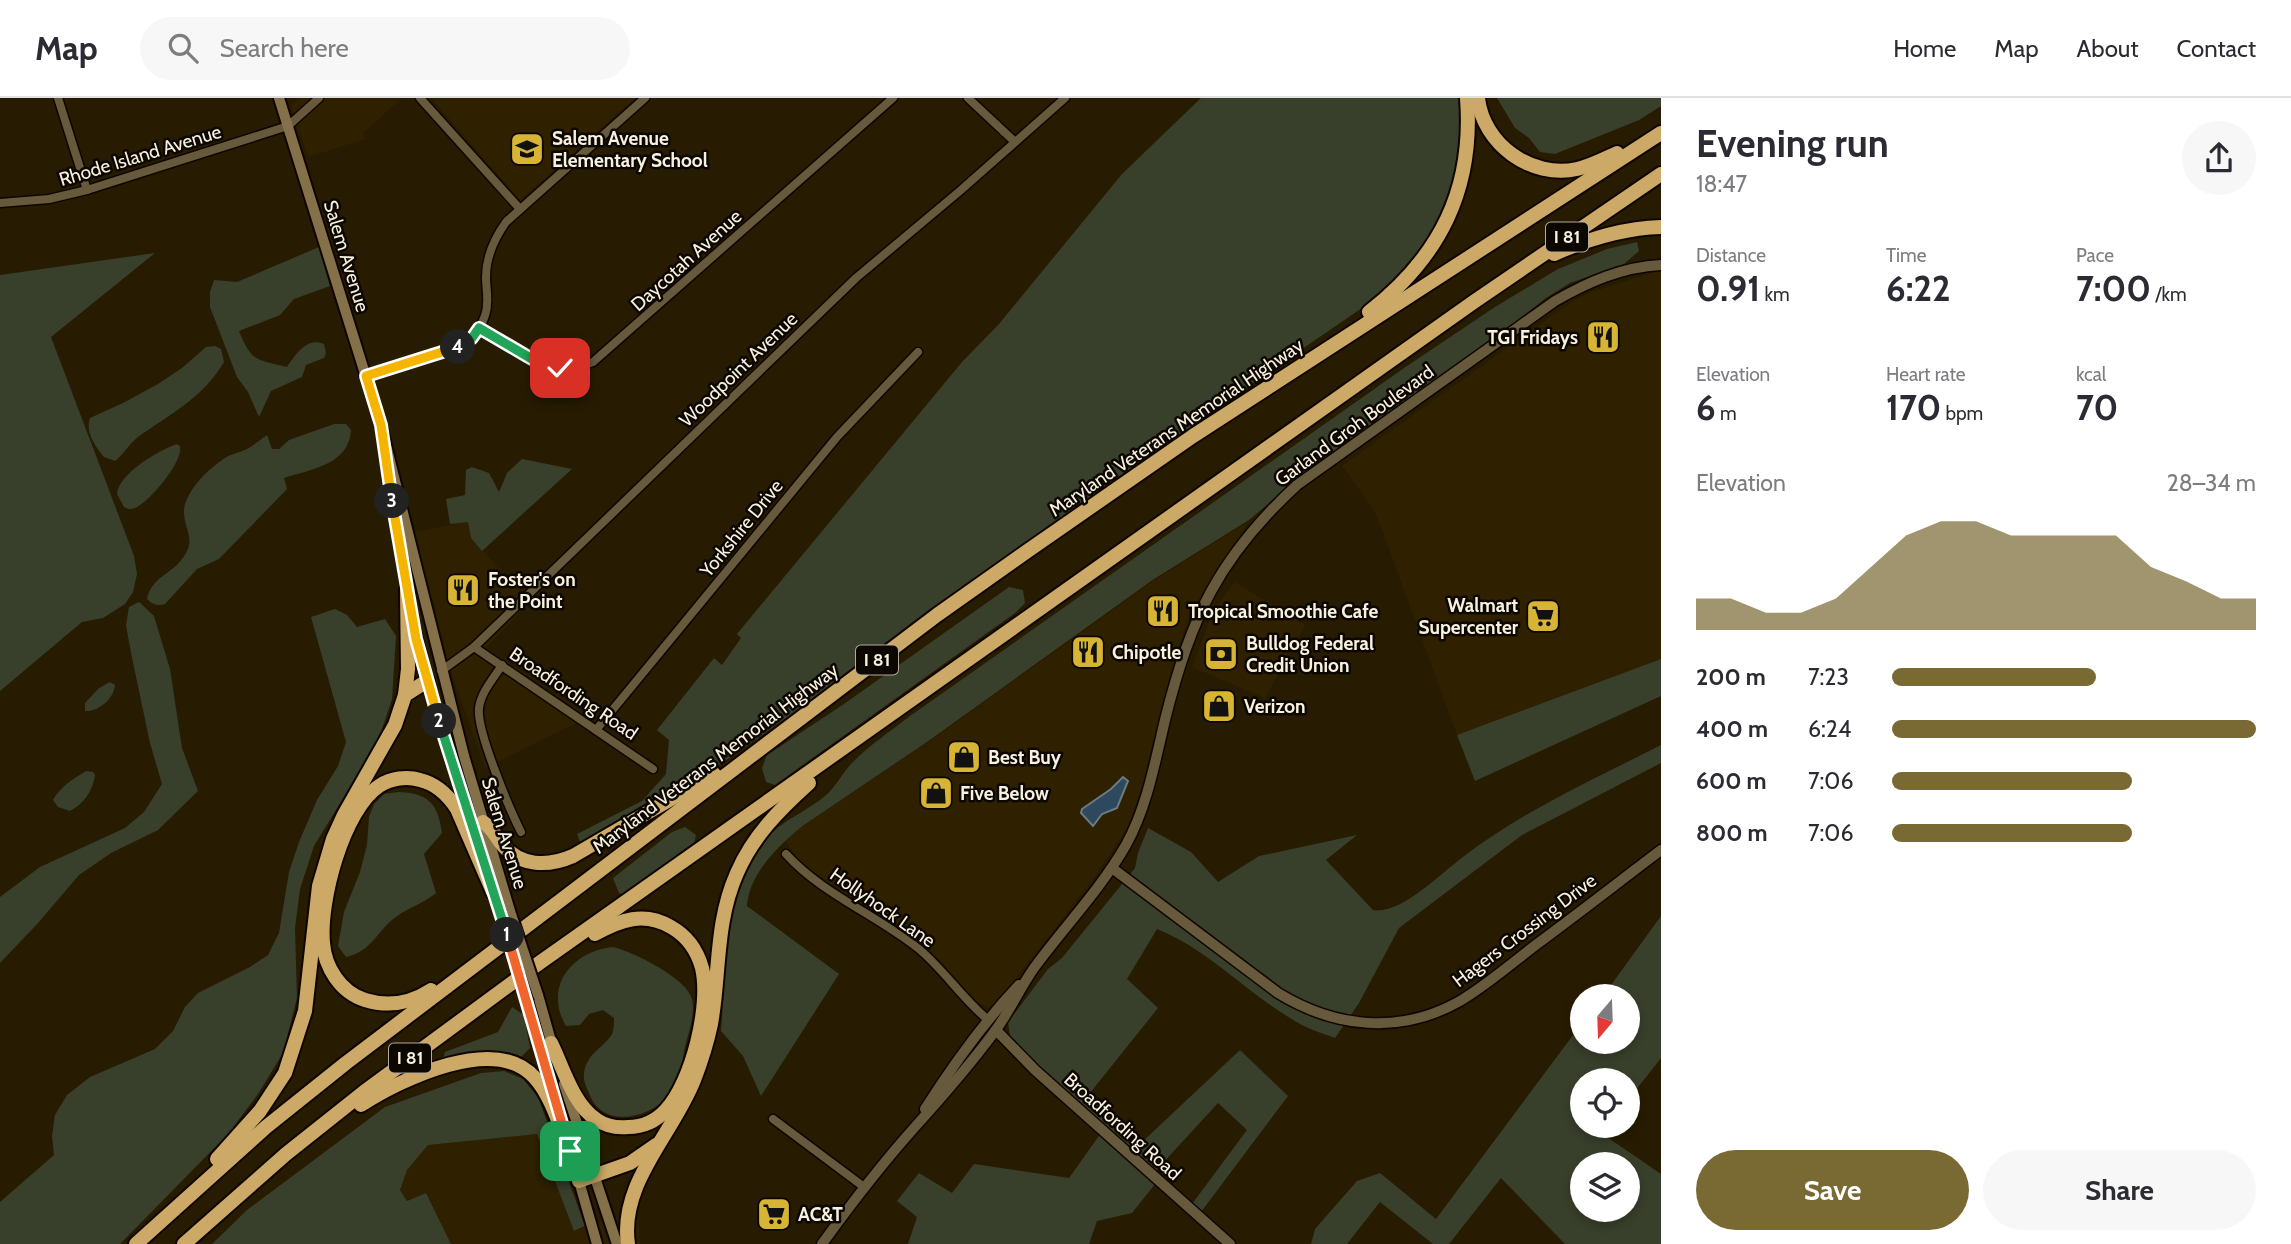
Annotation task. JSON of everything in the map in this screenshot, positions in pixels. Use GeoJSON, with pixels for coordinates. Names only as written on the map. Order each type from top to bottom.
{"type":"FeatureCollection","features":[{"type":"Feature","properties":{"kind":"highway"},"geometry":{"type":"LineString","coordinates":[[1296,368],[1381,303],[1415,271],[1429,252],[1452,209],[1461,184],[1467,158],[1467,98]]}},
{"type":"Feature","properties":{"kind":"highway"},"geometry":{"type":"LineString","coordinates":[[1478,98],[1483,119],[1504,148],[1516,158],[1544,169],[1560,171],[1588,166],[1661,131]]}},
{"type":"Feature","properties":{"kind":"highway","name":"Maryland Veterans Memorial Highway"},"geometry":{"type":"LineString","coordinates":[[136,1244],[267,1126],[497,947],[993,575],[1193,436],[1661,131]]}},
{"type":"Feature","properties":{"kind":"highway","name":"I 81"},"geometry":{"type":"LineString","coordinates":[[184,1244],[286,1154],[364,1092],[536,966],[1475,301],[1661,174]]}},
{"type":"Feature","properties":{"kind":"highway"},"geometry":{"type":"LineString","coordinates":[[1475,301],[1574,245],[1610,234],[1661,227]]}},
{"type":"Feature","properties":{"kind":"highway"},"geometry":{"type":"LineString","coordinates":[[164,1217],[260,1111],[285,1073],[305,1011],[314,918],[324,865],[344,815],[395,726],[405,695],[408,669],[407,590]]}},
{"type":"Feature","properties":{"kind":"highway"},"geometry":{"type":"LineString","coordinates":[[405,695],[427,681]]}},
{"type":"Feature","properties":{"kind":"highway"},"geometry":{"type":"LineString","coordinates":[[628,1244],[626,1226],[630,1201],[691,1087],[705,1048],[711,1023],[722,919],[728,894],[747,853],[759,834],[788,802],[897,711]]}},
{"type":"Feature","properties":{"kind":"highway"},"geometry":{"type":"LineString","coordinates":[[483,822],[493,829],[502,844],[521,859],[542,864],[563,860],[783,731]]}},
{"type":"Feature","properties":{"kind":"highway"},"geometry":{"type":"LineString","coordinates":[[493,892],[451,799],[424,780],[391,780],[380,785],[363,801],[342,844],[329,887],[323,943],[329,967],[341,985],[363,999],[389,1004],[401,1003],[424,994],[497,947]]}},
{"type":"Feature","properties":{"kind":"highway"},"geometry":{"type":"LineString","coordinates":[[536,966],[607,927],[635,918],[662,922],[685,937],[694,947],[703,970],[704,1002],[690,1063],[674,1100],[651,1122],[619,1128],[597,1120],[579,1099],[551,1043]]}},
{"type":"Feature","properties":{"kind":"highway"},"geometry":{"type":"LineString","coordinates":[[286,1154],[375,1096],[405,1081],[463,1062],[495,1058],[519,1065],[537,1080],[544,1090],[570,1151]]}},
{"type":"Feature","properties":{"kind":"highway"},"geometry":{"type":"LineString","coordinates":[[579,1181],[630,1163],[666,1135]]}},
{"type":"Feature","properties":{"kind":"main road","name":"Salem Avenue"},"geometry":{"type":"LineString","coordinates":[[279,98],[381,425],[441,671],[506,915],[617,1244]]}},
{"type":"Feature","properties":{"kind":"main road","name":"Salem Avenue"},"geometry":{"type":"LineString","coordinates":[[381,425],[407,590],[427,681],[493,892],[506,915]]}},
{"type":"Feature","properties":{"kind":"main road"},"geometry":{"type":"LineString","coordinates":[[427,681],[441,671]]}},
{"type":"Feature","properties":{"kind":"main road","name":"Salem Avenue"},"geometry":{"type":"LineString","coordinates":[[533,998],[570,1151],[597,1244]]}},
{"type":"Feature","properties":{"kind":"street"},"geometry":{"type":"LineString","coordinates":[[58,98],[87,190]]}},
{"type":"Feature","properties":{"kind":"street"},"geometry":{"type":"LineString","coordinates":[[288,126],[319,98]]}},
{"type":"Feature","properties":{"kind":"street"},"geometry":{"type":"LineString","coordinates":[[420,98],[520,209]]}},
{"type":"Feature","properties":{"kind":"street"},"geometry":{"type":"LineString","coordinates":[[366,376],[463,345],[472,338],[488,304],[486,274],[492,245],[506,222],[645,98]]}},
{"type":"Feature","properties":{"kind":"street","name":"Daycotah Avenue"},"geometry":{"type":"LineString","coordinates":[[479,328],[547,366],[571,368],[593,362],[893,98]]}},
{"type":"Feature","properties":{"kind":"street"},"geometry":{"type":"LineString","coordinates":[[968,98],[1016,142]]}},
{"type":"Feature","properties":{"kind":"street","name":"Woodpoint Avenue"},"geometry":{"type":"LineString","coordinates":[[441,671],[474,648],[856,278],[1065,98]]}},
{"type":"Feature","properties":{"kind":"street","name":"Rhode Island Avenue"},"geometry":{"type":"LineString","coordinates":[[0,203],[49,199],[87,190],[288,126]]}},
{"type":"Feature","properties":{"kind":"street","name":"Garland Groh Boulevard"},"geometry":{"type":"LineString","coordinates":[[822,1244],[864,1187],[942,1099],[996,1030],[1034,969],[1112,868],[1133,832],[1142,808],[1186,643],[1215,582],[1266,513],[1297,485],[1555,301],[1608,275],[1661,265]]}},
{"type":"Feature","properties":{"kind":"street","name":"Yorkshire Drive"},"geometry":{"type":"LineString","coordinates":[[596,730],[837,437],[918,352]]}},
{"type":"Feature","properties":{"kind":"street","name":"Broadfording Road"},"geometry":{"type":"LineString","coordinates":[[474,648],[653,769]]}},
{"type":"Feature","properties":{"kind":"street"},"geometry":{"type":"LineString","coordinates":[[502,665],[483,695],[479,717],[511,811],[521,832]]}},
{"type":"Feature","properties":{"kind":"street","name":"Hagers Crossing Drive"},"geometry":{"type":"LineString","coordinates":[[1112,868],[1278,993],[1321,1014],[1348,1021],[1371,1023],[1397,1022],[1420,1017],[1460,1000],[1661,850]]}},
{"type":"Feature","properties":{"kind":"street","name":"Hollyhock Lane"},"geometry":{"type":"LineString","coordinates":[[786,854],[807,874],[919,949],[987,1019]]}},
{"type":"Feature","properties":{"kind":"street","name":"Garland Groh Boulevard"},"geometry":{"type":"LineString","coordinates":[[914,1128],[952,1067],[987,1019],[1034,969]]}},
{"type":"Feature","properties":{"kind":"street"},"geometry":{"type":"LineString","coordinates":[[952,1067],[996,1030],[1014,990]]}},
{"type":"Feature","properties":{"kind":"street","name":"Broadfording Road"},"geometry":{"type":"LineString","coordinates":[[996,1030],[1035,1070],[1230,1244]]}},
{"type":"Feature","properties":{"kind":"street"},"geometry":{"type":"LineString","coordinates":[[773,1119],[864,1187]]}},
{"type":"Feature","properties":{"kind":"shaded area"},"geometry":{"type":"Polygon","coordinates":[[[300,98],[402,98],[363,133],[365,139],[308,157],[291,105],[300,98]]]}},
{"type":"Feature","properties":{"kind":"shaded area","name":"Salem Avenue Elementary School"},"geometry":{"type":"Polygon","coordinates":[[[431,98],[635,98],[520,200],[431,98]]]}},
{"type":"Feature","properties":{"kind":"shaded area"},"geometry":{"type":"Polygon","coordinates":[[[1661,272],[1661,659],[1457,735],[1380,524],[1374,510],[1342,466],[1567,305],[1589,293],[1661,272]]]}},
{"type":"Feature","properties":{"kind":"shaded area"},"geometry":{"type":"Polygon","coordinates":[[[468,521],[471,538],[530,602],[480,654],[578,722],[485,768],[444,651],[415,532],[468,521]]]}},
{"type":"Feature","properties":{"kind":"shaded area"},"geometry":{"type":"Polygon","coordinates":[[[1248,522],[1191,612],[1174,660],[1142,787],[1127,829],[1093,879],[996,1004],[987,1007],[974,1000],[938,958],[918,941],[800,863],[786,841],[804,825],[927,743],[1156,579],[1248,522]]]}},
{"type":"Feature","properties":{"kind":"shaded area"},"geometry":{"type":"Polygon","coordinates":[[[1235,582],[1305,625],[1265,698],[1192,667],[1209,622],[1222,598],[1235,582]]]}},
{"type":"Feature","properties":{"kind":"shaded area"},"geometry":{"type":"Polygon","coordinates":[[[537,1134],[574,1231],[616,1217],[638,1219],[640,1244],[451,1244],[426,1193],[407,1201],[400,1190],[407,1170],[428,1145],[537,1134]]]}},
{"type":"Feature","properties":{"kind":"green space"},"geometry":{"type":"Polygon","coordinates":[[[1201,98],[1461,98],[1461,157],[1442,218],[1416,261],[1381,295],[1264,375],[747,746],[685,788],[582,847],[577,834],[642,801],[666,774],[669,740],[657,730],[714,658],[722,665],[741,638],[737,634],[962,362],[999,324],[1122,174],[1201,98]]]}},
{"type":"Feature","properties":{"kind":"green space"},"geometry":{"type":"Polygon","coordinates":[[[1497,98],[1661,98],[1661,106],[1639,120],[1555,154],[1540,152],[1529,138],[1515,128],[1497,98]]]}},
{"type":"Feature","properties":{"kind":"green space"},"geometry":{"type":"Polygon","coordinates":[[[1637,242],[1639,251],[1624,264],[1570,283],[1546,298],[1487,344],[1283,491],[1249,520],[1154,579],[785,841],[767,860],[753,882],[747,906],[839,974],[761,1096],[743,1056],[721,1031],[727,952],[738,895],[759,847],[776,829],[825,796],[859,756],[910,716],[1407,366],[1558,269],[1607,249],[1637,242]]]}},
{"type":"Feature","properties":{"kind":"green space"},"geometry":{"type":"Polygon","coordinates":[[[319,247],[330,286],[294,299],[280,315],[239,331],[247,349],[256,358],[287,367],[307,345],[318,342],[324,344],[324,358],[306,365],[302,377],[271,391],[259,417],[248,392],[237,377],[210,307],[210,292],[214,280],[237,282],[319,247]]]}},
{"type":"Feature","properties":{"kind":"green space"},"geometry":{"type":"Polygon","coordinates":[[[155,253],[51,337],[134,556],[137,574],[133,592],[125,604],[103,618],[82,622],[0,691],[0,275],[155,253]]]}},
{"type":"Feature","properties":{"kind":"green space"},"geometry":{"type":"Polygon","coordinates":[[[215,346],[221,349],[224,362],[206,386],[138,437],[115,461],[104,457],[90,434],[90,418],[158,384],[206,347],[215,346]]]}},
{"type":"Feature","properties":{"kind":"green space"},"geometry":{"type":"Polygon","coordinates":[[[334,424],[346,424],[351,430],[349,442],[336,458],[317,468],[284,478],[287,489],[219,559],[197,569],[165,604],[151,603],[147,599],[153,586],[178,564],[189,546],[185,505],[192,489],[212,468],[267,435],[272,449],[279,449],[289,440],[334,424]]]}},
{"type":"Feature","properties":{"kind":"green space"},"geometry":{"type":"Polygon","coordinates":[[[177,444],[180,446],[180,453],[177,461],[156,490],[135,508],[124,507],[117,494],[124,479],[150,457],[177,444]]]}},
{"type":"Feature","properties":{"kind":"green space"},"geometry":{"type":"Polygon","coordinates":[[[522,459],[572,469],[482,551],[471,538],[468,522],[450,524],[446,499],[465,495],[466,470],[472,467],[489,473],[499,492],[507,473],[522,459]]]}},
{"type":"Feature","properties":{"kind":"green space"},"geometry":{"type":"Polygon","coordinates":[[[1009,587],[1023,590],[1025,603],[1015,613],[775,785],[766,782],[762,768],[767,755],[1009,587]]]}},
{"type":"Feature","properties":{"kind":"green space"},"geometry":{"type":"Polygon","coordinates":[[[139,602],[154,616],[170,669],[182,748],[198,791],[158,830],[111,853],[79,875],[0,963],[0,897],[40,867],[125,828],[144,812],[162,784],[150,743],[126,625],[129,607],[139,602]]]}},
{"type":"Feature","properties":{"kind":"green space"},"geometry":{"type":"Polygon","coordinates":[[[335,609],[347,615],[357,627],[385,619],[396,636],[392,699],[378,741],[314,846],[300,889],[295,928],[297,998],[283,1053],[258,1094],[228,1134],[120,1244],[0,1244],[0,1202],[54,1155],[52,1136],[55,1115],[67,1095],[90,1077],[155,1049],[173,1031],[185,1007],[198,993],[268,955],[279,933],[289,872],[299,842],[317,800],[338,766],[346,742],[311,617],[335,609]]]}},
{"type":"Feature","properties":{"kind":"green space"},"geometry":{"type":"Polygon","coordinates":[[[1661,659],[1661,696],[1475,781],[1457,735],[1661,659]]]}},
{"type":"Feature","properties":{"kind":"green space"},"geometry":{"type":"Polygon","coordinates":[[[110,682],[115,685],[108,700],[100,707],[85,711],[85,703],[99,688],[110,682]]]}},
{"type":"Feature","properties":{"kind":"green space"},"geometry":{"type":"Polygon","coordinates":[[[1661,745],[1661,763],[1522,835],[1399,928],[1359,1003],[1335,1038],[1308,1028],[1285,1015],[1214,962],[1177,938],[1157,929],[1127,979],[1158,1008],[1090,1093],[1140,1144],[1240,1050],[1288,1096],[1201,1212],[1192,1204],[1247,1130],[1218,1103],[1150,1177],[1156,1183],[1132,1213],[1097,1221],[1089,1244],[908,1244],[917,1217],[897,1201],[919,1173],[952,1193],[974,1164],[1069,1178],[1101,1133],[1012,1050],[1008,1022],[1048,969],[1062,958],[1135,868],[1148,828],[1191,852],[1218,882],[1259,856],[1357,835],[1326,860],[1373,910],[1384,910],[1408,900],[1486,840],[1510,825],[1559,796],[1661,745]]]}},
{"type":"Feature","properties":{"kind":"green space"},"geometry":{"type":"Polygon","coordinates":[[[86,771],[95,775],[84,800],[70,811],[58,807],[53,800],[56,795],[86,771]]]}},
{"type":"Feature","properties":{"kind":"green space"},"geometry":{"type":"Polygon","coordinates":[[[398,792],[424,798],[438,814],[442,833],[424,854],[436,893],[397,916],[363,950],[346,957],[338,946],[344,912],[360,872],[367,845],[369,817],[374,804],[384,794],[398,792]]]}},
{"type":"Feature","properties":{"kind":"green space"},"geometry":{"type":"Polygon","coordinates":[[[685,827],[696,835],[693,849],[625,895],[619,893],[613,878],[672,832],[685,827]]]}},
{"type":"Feature","properties":{"kind":"green space"},"geometry":{"type":"Polygon","coordinates":[[[1661,916],[1661,1058],[1640,1085],[1640,1068],[1570,1068],[1570,1138],[1608,1138],[1629,1152],[1570,1152],[1570,1222],[1640,1222],[1640,1160],[1661,1174],[1661,1244],[1565,1244],[1501,1178],[1449,1244],[1433,1244],[1380,1202],[1347,1244],[1311,1244],[1315,1229],[1357,1181],[1380,1173],[1436,1219],[1570,1039],[1570,1054],[1640,1054],[1640,984],[1612,984],[1661,916]]]}},
{"type":"Feature","properties":{"kind":"green space"},"geometry":{"type":"Polygon","coordinates":[[[613,947],[633,954],[670,975],[688,991],[693,1005],[681,1069],[672,1092],[659,1105],[648,1111],[625,1117],[603,1112],[595,1104],[584,1080],[590,1058],[612,1034],[614,1018],[603,1010],[589,1014],[580,1025],[566,1026],[558,998],[560,985],[574,963],[598,950],[613,947]]]}},
{"type":"Feature","properties":{"kind":"green space"},"geometry":{"type":"Polygon","coordinates":[[[512,1007],[524,1015],[530,1048],[520,1058],[509,1053],[442,1062],[445,1052],[498,1032],[512,1007]]]}},
{"type":"Feature","properties":{"kind":"green space"},"geometry":{"type":"Polygon","coordinates":[[[504,1071],[523,1079],[538,1097],[585,1226],[574,1231],[537,1134],[428,1145],[407,1170],[400,1190],[407,1201],[426,1193],[451,1244],[212,1244],[247,1210],[385,1107],[481,1073],[504,1071]]]}},
{"type":"Feature","properties":{"kind":"water"},"geometry":{"type":"Polygon","coordinates":[[[1123,777],[1128,781],[1117,808],[1102,814],[1093,826],[1081,813],[1082,809],[1123,777]]]}},
{"type":"Feature","properties":{"kind":"place","name":"Salem Avenue Elementary School"},"geometry":{"type":"Point","coordinates":[527,149]}},
{"type":"Feature","properties":{"kind":"place","name":"TGI Fridays"},"geometry":{"type":"Point","coordinates":[1603,337]}},
{"type":"Feature","properties":{"kind":"place","name":"Foster's on the Point"},"geometry":{"type":"Point","coordinates":[463,590]}},
{"type":"Feature","properties":{"kind":"place","name":"Tropical Smoothie Cafe"},"geometry":{"type":"Point","coordinates":[1163,611]}},
{"type":"Feature","properties":{"kind":"place","name":"Walmart Supercenter"},"geometry":{"type":"Point","coordinates":[1543,616]}},
{"type":"Feature","properties":{"kind":"place","name":"Chipotle"},"geometry":{"type":"Point","coordinates":[1088,652]}},
{"type":"Feature","properties":{"kind":"place","name":"Bulldog Federal Credit Union"},"geometry":{"type":"Point","coordinates":[1221,654]}},
{"type":"Feature","properties":{"kind":"place","name":"Verizon"},"geometry":{"type":"Point","coordinates":[1219,706]}},
{"type":"Feature","properties":{"kind":"place","name":"Best Buy"},"geometry":{"type":"Point","coordinates":[964,757]}},
{"type":"Feature","properties":{"kind":"place","name":"Five Below"},"geometry":{"type":"Point","coordinates":[936,793]}},
{"type":"Feature","properties":{"kind":"place","name":"AC&T"},"geometry":{"type":"Point","coordinates":[774,1214]}},
{"type":"Feature","properties":{"kind":"route"},"geometry":{"type":"LineString","coordinates":[[560,368],[532,359],[479,328],[463,345],[366,376],[381,425],[407,590],[427,681],[528,1002],[570,1151]]}}]}
